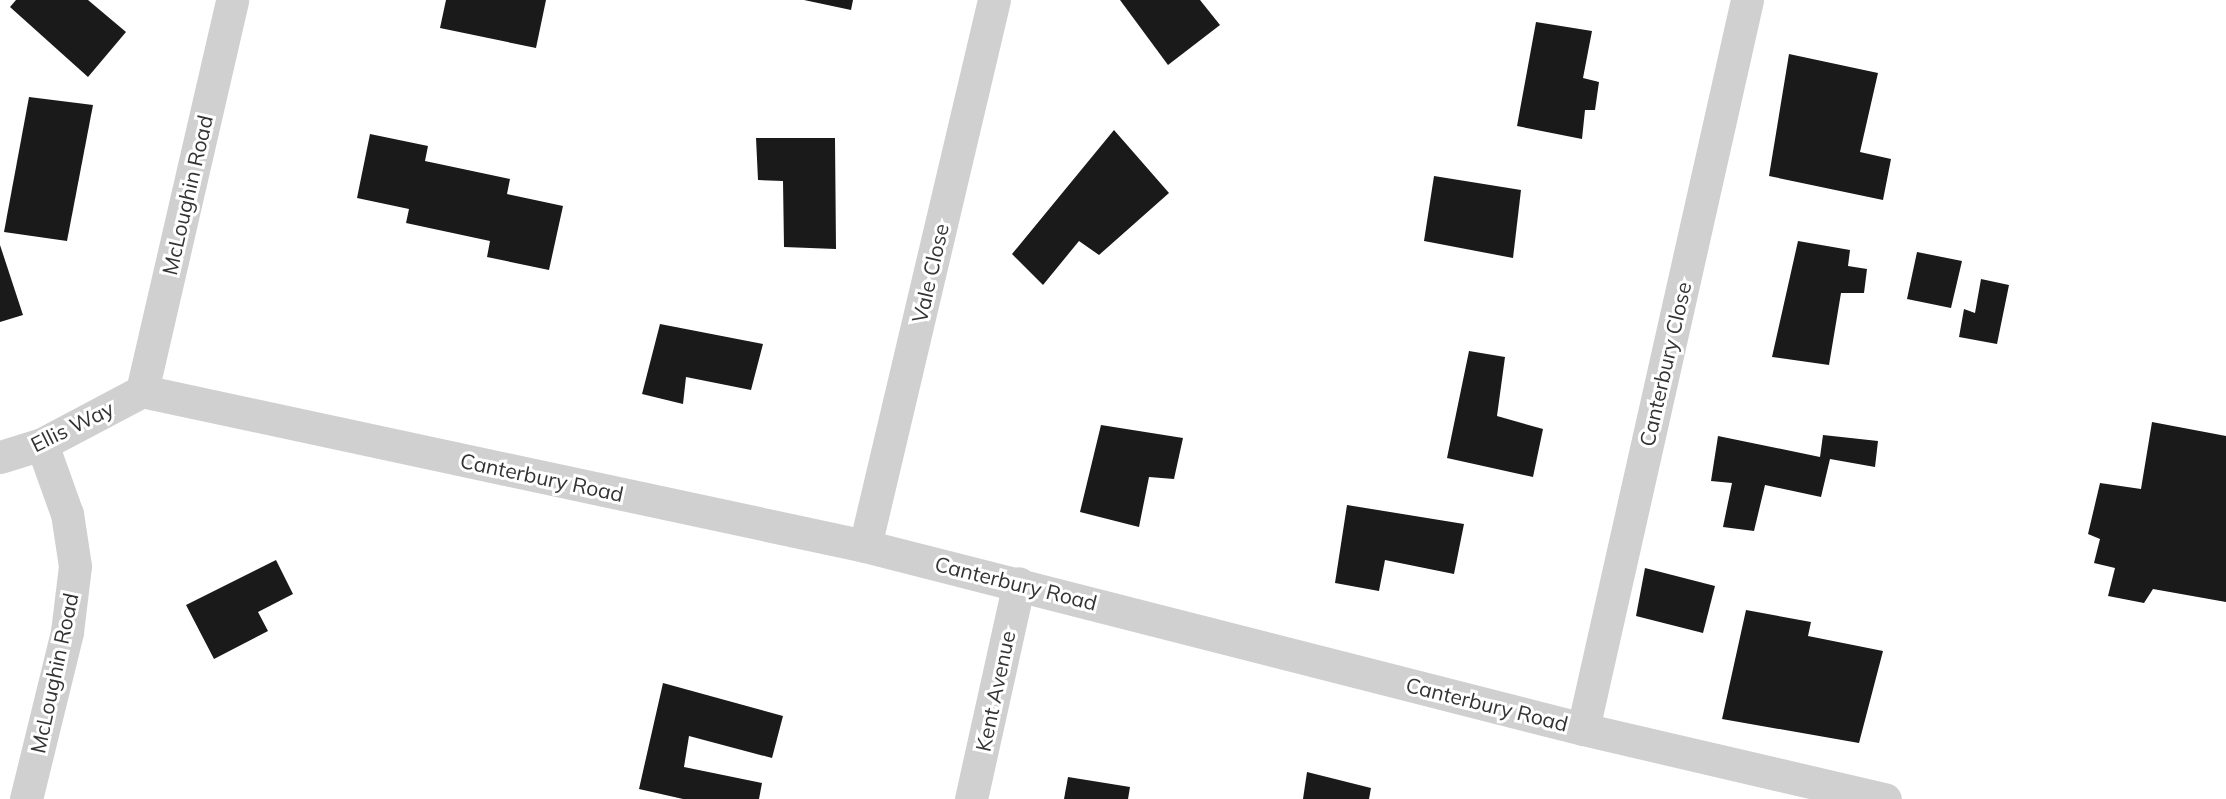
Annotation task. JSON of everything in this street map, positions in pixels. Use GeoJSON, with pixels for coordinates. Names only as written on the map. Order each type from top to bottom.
{"type":"FeatureCollection","features":[{"type":"Feature","properties":{"kind":"street","name":"McLoughin Road"},"geometry":{"type":"LineString","coordinates":[[142,391],[232,0]]}},
{"type":"Feature","properties":{"kind":"street","name":"Vale Close"},"geometry":{"type":"LineString","coordinates":[[865,546],[994,0]]}},
{"type":"Feature","properties":{"kind":"street","name":"Canterbury Close"},"geometry":{"type":"LineString","coordinates":[[1583,729],[1748,0]]}},
{"type":"Feature","properties":{"kind":"street","name":"Ellis Way"},"geometry":{"type":"LineString","coordinates":[[0,458],[42,444],[142,391]]}},
{"type":"Feature","properties":{"kind":"street","name":"Canterbury Road"},"geometry":{"type":"LineString","coordinates":[[142,391],[865,546],[1018,583],[1583,729],[1885,799]]}},
{"type":"Feature","properties":{"kind":"street","name":"McLoughin Road"},"geometry":{"type":"LineString","coordinates":[[26,799],[67,632],[75,566],[68,514],[42,444]]}},
{"type":"Feature","properties":{"kind":"street","name":"Kent Avenue"},"geometry":{"type":"LineString","coordinates":[[971,799],[1018,583]]}},
{"type":"Feature","properties":{"kind":"building"},"geometry":{"type":"Polygon","coordinates":[[[16,0],[88,0],[126,32],[88,77],[10,7],[16,0]]]}},
{"type":"Feature","properties":{"kind":"building"},"geometry":{"type":"Polygon","coordinates":[[[446,0],[546,0],[536,48],[440,28],[446,0]]]}},
{"type":"Feature","properties":{"kind":"building"},"geometry":{"type":"Polygon","coordinates":[[[804,0],[853,0],[851,10],[804,0]]]}},
{"type":"Feature","properties":{"kind":"building"},"geometry":{"type":"Polygon","coordinates":[[[1120,0],[1200,0],[1220,25],[1168,65],[1120,0]]]}},
{"type":"Feature","properties":{"kind":"building"},"geometry":{"type":"Polygon","coordinates":[[[1536,22],[1592,31],[1583,78],[1599,82],[1595,110],[1585,110],[1582,139],[1517,126],[1536,22]]]}},
{"type":"Feature","properties":{"kind":"building"},"geometry":{"type":"Polygon","coordinates":[[[1789,54],[1878,73],[1860,152],[1891,159],[1883,200],[1769,176],[1789,54]]]}},
{"type":"Feature","properties":{"kind":"building"},"geometry":{"type":"Polygon","coordinates":[[[29,97],[93,105],[67,241],[4,232],[29,97]]]}},
{"type":"Feature","properties":{"kind":"building"},"geometry":{"type":"Polygon","coordinates":[[[1114,130],[1169,193],[1099,255],[1079,241],[1043,285],[1012,254],[1114,130]]]}},
{"type":"Feature","properties":{"kind":"building"},"geometry":{"type":"Polygon","coordinates":[[[370,134],[428,146],[425,161],[510,179],[507,194],[563,206],[549,270],[487,257],[490,241],[406,223],[409,209],[357,198],[370,134]]]}},
{"type":"Feature","properties":{"kind":"building"},"geometry":{"type":"Polygon","coordinates":[[[756,138],[835,138],[836,249],[784,247],[783,181],[758,180],[756,138]]]}},
{"type":"Feature","properties":{"kind":"building"},"geometry":{"type":"Polygon","coordinates":[[[1434,176],[1521,190],[1513,258],[1424,241],[1434,176]]]}},
{"type":"Feature","properties":{"kind":"building"},"geometry":{"type":"Polygon","coordinates":[[[1798,241],[1850,250],[1848,266],[1867,269],[1864,293],[1841,293],[1829,365],[1772,357],[1798,241]]]}},
{"type":"Feature","properties":{"kind":"building"},"geometry":{"type":"Polygon","coordinates":[[[0,245],[23,315],[0,322],[0,245]]]}},
{"type":"Feature","properties":{"kind":"building"},"geometry":{"type":"Polygon","coordinates":[[[1917,252],[1962,261],[1951,308],[1907,299],[1917,252]]]}},
{"type":"Feature","properties":{"kind":"building"},"geometry":{"type":"Polygon","coordinates":[[[1981,279],[2009,285],[1997,344],[1959,337],[1964,309],[1975,313],[1981,279]]]}},
{"type":"Feature","properties":{"kind":"building"},"geometry":{"type":"Polygon","coordinates":[[[660,324],[763,344],[751,390],[686,377],[683,404],[642,394],[660,324]]]}},
{"type":"Feature","properties":{"kind":"building"},"geometry":{"type":"Polygon","coordinates":[[[1469,351],[1505,357],[1497,416],[1543,429],[1533,477],[1447,458],[1469,351]]]}},
{"type":"Feature","properties":{"kind":"building"},"geometry":{"type":"Polygon","coordinates":[[[2152,422],[2226,436],[2226,602],[2153,589],[2144,603],[2108,596],[2115,568],[2094,563],[2100,539],[2088,534],[2100,483],[2141,489],[2152,422]]]}},
{"type":"Feature","properties":{"kind":"building"},"geometry":{"type":"Polygon","coordinates":[[[1101,425],[1183,438],[1174,479],[1149,477],[1139,527],[1080,512],[1101,425]]]}},
{"type":"Feature","properties":{"kind":"building"},"geometry":{"type":"Polygon","coordinates":[[[1823,435],[1878,441],[1875,467],[1830,459],[1821,497],[1765,485],[1754,531],[1723,527],[1732,483],[1711,481],[1718,436],[1820,457],[1823,435]]]}},
{"type":"Feature","properties":{"kind":"building"},"geometry":{"type":"Polygon","coordinates":[[[1347,505],[1464,524],[1454,574],[1385,560],[1379,591],[1335,583],[1347,505]]]}},
{"type":"Feature","properties":{"kind":"building"},"geometry":{"type":"Polygon","coordinates":[[[276,560],[293,594],[258,612],[268,631],[214,659],[186,605],[276,560]]]}},
{"type":"Feature","properties":{"kind":"building"},"geometry":{"type":"Polygon","coordinates":[[[1645,568],[1715,586],[1703,633],[1636,616],[1645,568]]]}},
{"type":"Feature","properties":{"kind":"building"},"geometry":{"type":"Polygon","coordinates":[[[1746,610],[1811,622],[1808,636],[1883,651],[1859,743],[1722,719],[1746,610]]]}},
{"type":"Feature","properties":{"kind":"building"},"geometry":{"type":"Polygon","coordinates":[[[663,683],[783,716],[772,758],[689,736],[684,767],[762,783],[759,799],[683,799],[639,789],[663,683]]]}},
{"type":"Feature","properties":{"kind":"building"},"geometry":{"type":"Polygon","coordinates":[[[1307,772],[1371,788],[1369,799],[1303,799],[1307,772]]]}},
{"type":"Feature","properties":{"kind":"building"},"geometry":{"type":"Polygon","coordinates":[[[1068,777],[1130,787],[1128,799],[1064,799],[1068,777]]]}}]}
